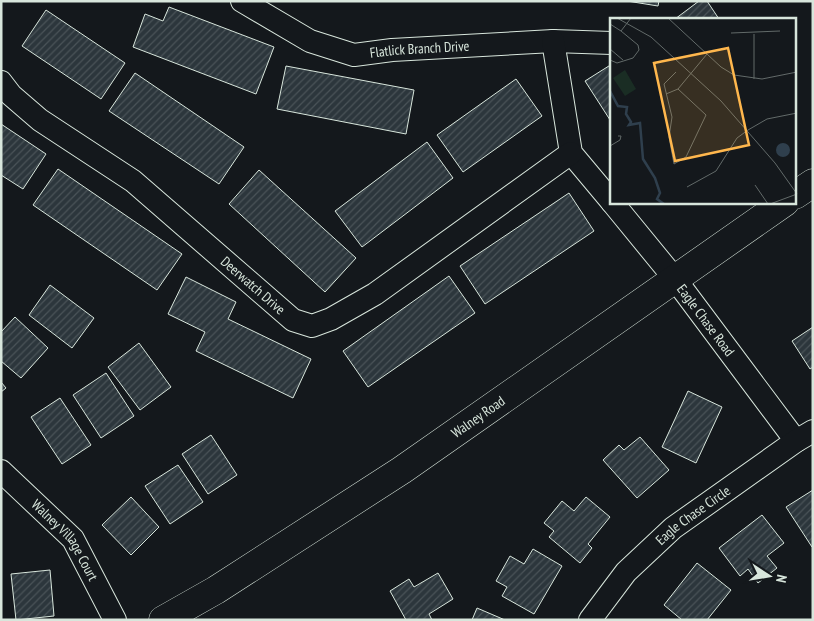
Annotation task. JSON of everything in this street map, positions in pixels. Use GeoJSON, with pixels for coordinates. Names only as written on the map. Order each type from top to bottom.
{"type":"FeatureCollection","features":[{"type":"Feature","properties":{"kind":"main road"},"geometry":{"type":"LineString","coordinates":[[796,194],[813,183]]}},
{"type":"Feature","properties":{"kind":"main road","name":"Walney Road"},"geometry":{"type":"LineString","coordinates":[[163,620],[216,590],[402,470],[782,204]]}},
{"type":"Feature","properties":{"kind":"street","name":"Flatlick Branch Drive"},"geometry":{"type":"LineString","coordinates":[[242,1],[310,41],[354,55],[392,50],[552,41],[610,43]]}},
{"type":"Feature","properties":{"kind":"street"},"geometry":{"type":"LineString","coordinates":[[552,41],[570,153]]}},
{"type":"Feature","properties":{"kind":"street","name":"Deerwatch Drive"},"geometry":{"type":"LineString","coordinates":[[1,82],[10,95],[40,120],[133,181],[293,320],[312,326],[331,319],[374,294],[570,153]]}},
{"type":"Feature","properties":{"kind":"street","name":"Eagle Chase Road"},"geometry":{"type":"LineString","coordinates":[[570,153],[610,200]]}},
{"type":"Feature","properties":{"kind":"street","name":"Eagle Chase Road"},"geometry":{"type":"LineString","coordinates":[[614,204],[804,436]]}},
{"type":"Feature","properties":{"kind":"street","name":"Eagle Chase Circle"},"geometry":{"type":"LineString","coordinates":[[590,620],[626,572],[673,528],[804,436]]}},
{"type":"Feature","properties":{"kind":"street","name":"Walney Village Court"},"geometry":{"type":"LineString","coordinates":[[1,471],[73,539],[115,620]]}},
{"type":"Feature","properties":{"kind":"building"},"geometry":{"type":"Polygon","coordinates":[[[627,1],[659,1],[658,6],[627,1]]]}},
{"type":"Feature","properties":{"kind":"building"},"geometry":{"type":"Polygon","coordinates":[[[699,1],[707,1],[718,18],[676,18],[699,1]]]}},
{"type":"Feature","properties":{"kind":"building"},"geometry":{"type":"Polygon","coordinates":[[[169,7],[274,47],[256,94],[133,47],[145,14],[163,21],[169,7]]]}},
{"type":"Feature","properties":{"kind":"building"},"geometry":{"type":"Polygon","coordinates":[[[46,10],[125,63],[101,99],[22,46],[46,10]]]}},
{"type":"Feature","properties":{"kind":"building"},"geometry":{"type":"Polygon","coordinates":[[[610,65],[610,120],[585,81],[610,65]]]}},
{"type":"Feature","properties":{"kind":"building"},"geometry":{"type":"Polygon","coordinates":[[[286,66],[414,90],[406,134],[277,109],[286,66]]]}},
{"type":"Feature","properties":{"kind":"building"},"geometry":{"type":"Polygon","coordinates":[[[135,73],[244,147],[219,184],[109,111],[135,73]]]}},
{"type":"Feature","properties":{"kind":"building"},"geometry":{"type":"Polygon","coordinates":[[[516,79],[542,116],[463,172],[437,135],[516,79]]]}},
{"type":"Feature","properties":{"kind":"building"},"geometry":{"type":"Polygon","coordinates":[[[1,124],[46,154],[23,189],[1,175],[1,124]]]}},
{"type":"Feature","properties":{"kind":"building"},"geometry":{"type":"Polygon","coordinates":[[[427,142],[453,178],[362,247],[335,211],[427,142]]]}},
{"type":"Feature","properties":{"kind":"building"},"geometry":{"type":"Polygon","coordinates":[[[58,169],[182,254],[157,290],[33,205],[58,169]]]}},
{"type":"Feature","properties":{"kind":"building"},"geometry":{"type":"Polygon","coordinates":[[[259,170],[356,258],[325,292],[229,204],[259,170]]]}},
{"type":"Feature","properties":{"kind":"building"},"geometry":{"type":"Polygon","coordinates":[[[569,193],[594,231],[485,304],[460,266],[569,193]]]}},
{"type":"Feature","properties":{"kind":"building"},"geometry":{"type":"Polygon","coordinates":[[[449,276],[475,313],[368,387],[343,351],[449,276]]]}},
{"type":"Feature","properties":{"kind":"building"},"geometry":{"type":"Polygon","coordinates":[[[186,277],[236,302],[228,319],[311,359],[293,398],[196,351],[205,332],[168,314],[186,277]]]}},
{"type":"Feature","properties":{"kind":"building"},"geometry":{"type":"Polygon","coordinates":[[[50,285],[94,318],[72,348],[29,315],[50,285]]]}},
{"type":"Feature","properties":{"kind":"building"},"geometry":{"type":"Polygon","coordinates":[[[15,317],[48,348],[21,378],[1,361],[1,332],[15,317]]]}},
{"type":"Feature","properties":{"kind":"building"},"geometry":{"type":"Polygon","coordinates":[[[813,327],[813,367],[810,369],[792,341],[813,327]]]}},
{"type":"Feature","properties":{"kind":"building"},"geometry":{"type":"Polygon","coordinates":[[[139,343],[171,387],[140,410],[108,367],[139,343]]]}},
{"type":"Feature","properties":{"kind":"building"},"geometry":{"type":"Polygon","coordinates":[[[106,373],[134,416],[101,438],[73,395],[106,373]]]}},
{"type":"Feature","properties":{"kind":"building"},"geometry":{"type":"Polygon","coordinates":[[[1,382],[6,388],[1,392],[1,382]]]}},
{"type":"Feature","properties":{"kind":"building"},"geometry":{"type":"Polygon","coordinates":[[[688,391],[722,407],[696,463],[662,447],[688,391]]]}},
{"type":"Feature","properties":{"kind":"building"},"geometry":{"type":"Polygon","coordinates":[[[60,398],[91,445],[62,464],[31,417],[60,398]]]}},
{"type":"Feature","properties":{"kind":"building"},"geometry":{"type":"Polygon","coordinates":[[[211,435],[237,475],[208,494],[182,454],[211,435]]]}},
{"type":"Feature","properties":{"kind":"building"},"geometry":{"type":"Polygon","coordinates":[[[640,437],[669,470],[637,498],[603,460],[619,445],[624,450],[640,437]]]}},
{"type":"Feature","properties":{"kind":"building"},"geometry":{"type":"Polygon","coordinates":[[[178,465],[203,502],[170,524],[145,486],[178,465]]]}},
{"type":"Feature","properties":{"kind":"building"},"geometry":{"type":"Polygon","coordinates":[[[813,490],[813,546],[812,547],[786,507],[813,490]]]}},
{"type":"Feature","properties":{"kind":"building"},"geometry":{"type":"Polygon","coordinates":[[[131,497],[159,527],[131,555],[102,525],[131,497]]]}},
{"type":"Feature","properties":{"kind":"building"},"geometry":{"type":"Polygon","coordinates":[[[586,497],[610,517],[588,544],[592,548],[580,563],[549,537],[554,531],[544,523],[562,501],[574,511],[586,497]]]}},
{"type":"Feature","properties":{"kind":"building"},"geometry":{"type":"Polygon","coordinates":[[[762,515],[784,543],[767,556],[777,568],[758,583],[748,569],[740,576],[719,548],[762,515]]]}},
{"type":"Feature","properties":{"kind":"building"},"geometry":{"type":"Polygon","coordinates":[[[533,549],[562,566],[534,614],[502,596],[507,587],[496,581],[510,556],[524,564],[533,549]]]}},
{"type":"Feature","properties":{"kind":"building"},"geometry":{"type":"Polygon","coordinates":[[[697,563],[731,590],[707,620],[682,620],[664,605],[697,563]]]}},
{"type":"Feature","properties":{"kind":"building"},"geometry":{"type":"Polygon","coordinates":[[[50,570],[54,616],[16,620],[11,574],[50,570]]]}},
{"type":"Feature","properties":{"kind":"building"},"geometry":{"type":"Polygon","coordinates":[[[438,573],[453,599],[429,614],[432,620],[406,620],[390,591],[409,579],[414,587],[438,573]]]}},
{"type":"Feature","properties":{"kind":"building"},"geometry":{"type":"Polygon","coordinates":[[[477,608],[505,620],[472,620],[477,608]]]}}]}
